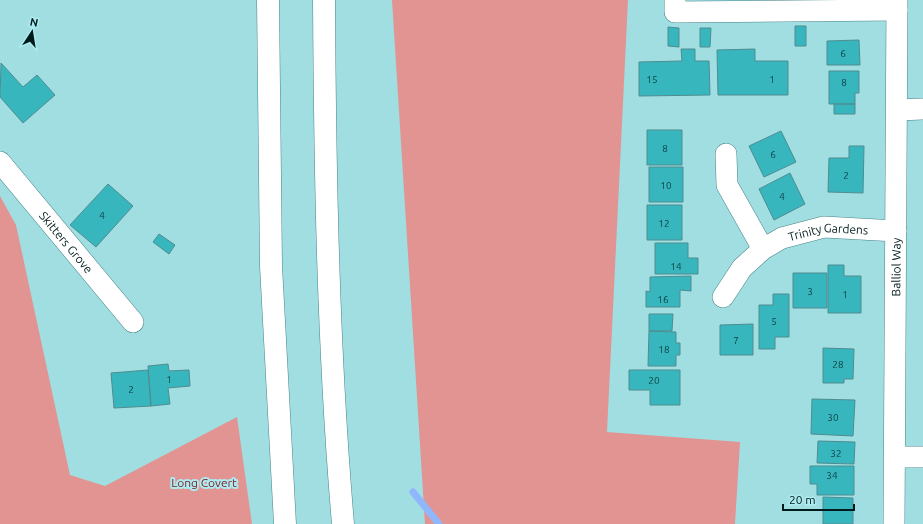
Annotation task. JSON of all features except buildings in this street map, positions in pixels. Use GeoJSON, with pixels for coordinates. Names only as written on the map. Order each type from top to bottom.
{"type":"FeatureCollection","features":[{"type":"Feature","properties":{"kind":"highway"},"geometry":{"type":"LineString","coordinates":[[268,0],[271,266],[285,524]]}},
{"type":"Feature","properties":{"kind":"highway"},"geometry":{"type":"LineString","coordinates":[[324,0],[325,145],[336,445],[343,524]]}},
{"type":"Feature","properties":{"kind":"street","name":"Balliol Way"},"geometry":{"type":"LineString","coordinates":[[675,0],[675,12],[897,5],[894,524]]}},
{"type":"Feature","properties":{"kind":"street"},"geometry":{"type":"LineString","coordinates":[[897,110],[923,109]]}},
{"type":"Feature","properties":{"kind":"street"},"geometry":{"type":"LineString","coordinates":[[726,154],[727,185],[763,249]]}},
{"type":"Feature","properties":{"kind":"street","name":"Skitters Grove"},"geometry":{"type":"LineString","coordinates":[[0,162],[133,322]]}},
{"type":"Feature","properties":{"kind":"street","name":"Trinity Gardens"},"geometry":{"type":"LineString","coordinates":[[723,297],[742,268],[763,249],[782,238],[824,227],[896,231]]}},
{"type":"Feature","properties":{"kind":"street"},"geometry":{"type":"LineString","coordinates":[[895,457],[923,457]]}},
{"type":"Feature","properties":{"kind":"green space"},"geometry":{"type":"Polygon","coordinates":[[[392,0],[628,0],[607,432],[740,442],[735,524],[425,524],[392,0]]]}},
{"type":"Feature","properties":{"kind":"green space","name":"Long Covert"},"geometry":{"type":"Polygon","coordinates":[[[0,196],[16,225],[70,475],[105,486],[237,417],[252,524],[0,524],[0,196]]]}},
{"type":"Feature","properties":{"kind":"waterway"},"geometry":{"type":"LineString","coordinates":[[413,492],[439,524]]}}]}
